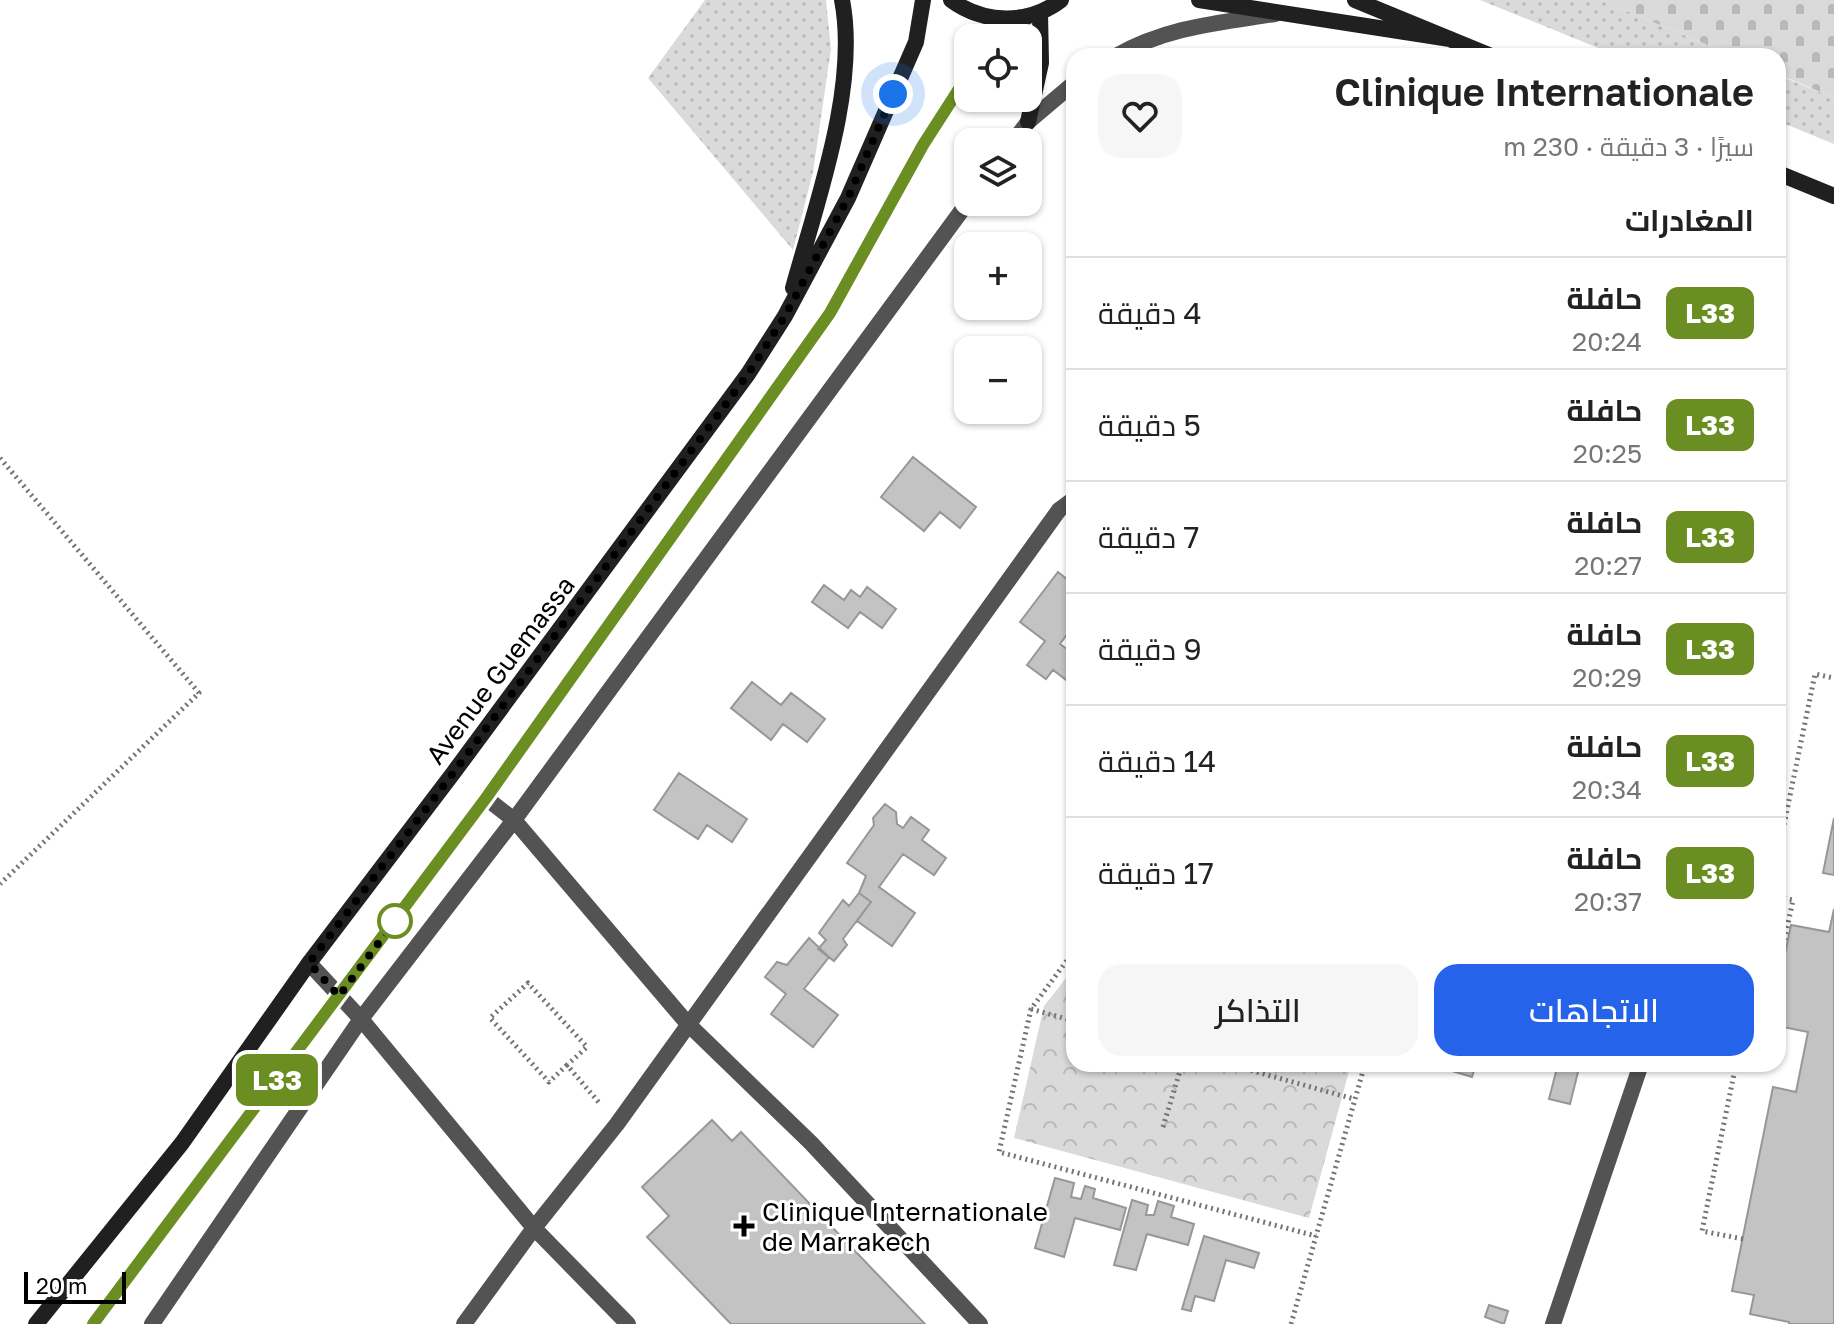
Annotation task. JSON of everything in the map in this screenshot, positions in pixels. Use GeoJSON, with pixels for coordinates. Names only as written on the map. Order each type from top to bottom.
{"type":"FeatureCollection","features":[{"type":"Feature","properties":{"kind":"main road"},"geometry":{"type":"LineString","coordinates":[[785,316],[834,137],[843,72],[845,19],[842,0]]}},
{"type":"Feature","properties":{"kind":"main road","name":"Avenue Guemassa"},"geometry":{"type":"LineString","coordinates":[[36,1324],[182,1143],[309,963],[463,761],[748,374],[785,316],[848,198],[916,42],[923,0]]}},
{"type":"Feature","properties":{"kind":"main road"},"geometry":{"type":"LineString","coordinates":[[951,0],[969,11],[993,18],[1033,14]]}},
{"type":"Feature","properties":{"kind":"main road"},"geometry":{"type":"LineString","coordinates":[[1021,24],[1033,14],[1061,0]]}},
{"type":"Feature","properties":{"kind":"main road"},"geometry":{"type":"LineString","coordinates":[[1199,0],[1450,39]]}},
{"type":"Feature","properties":{"kind":"main road"},"geometry":{"type":"LineString","coordinates":[[1355,0],[1472,48]]}},
{"type":"Feature","properties":{"kind":"main road"},"geometry":{"type":"LineString","coordinates":[[1380,0],[1396,16]]}},
{"type":"Feature","properties":{"kind":"main road"},"geometry":{"type":"LineString","coordinates":[[1028,122],[1041,63],[1033,14]]}},
{"type":"Feature","properties":{"kind":"main road"},"geometry":{"type":"LineString","coordinates":[[93,1324],[486,798],[830,313],[923,145],[954,97]]}},
{"type":"Feature","properties":{"kind":"main road"},"geometry":{"type":"LineString","coordinates":[[1786,176],[1834,196]]}},
{"type":"Feature","properties":{"kind":"street"},"geometry":{"type":"LineString","coordinates":[[1132,48],[1178,29],[1282,12]]}},
{"type":"Feature","properties":{"kind":"street"},"geometry":{"type":"LineString","coordinates":[[1024,128],[1066,90]]}},
{"type":"Feature","properties":{"kind":"street"},"geometry":{"type":"LineString","coordinates":[[152,1324],[361,1019],[514,820],[958,216]]}},
{"type":"Feature","properties":{"kind":"street"},"geometry":{"type":"LineString","coordinates":[[464,1324],[534,1228],[617,1124],[1054,517],[1066,506]]}},
{"type":"Feature","properties":{"kind":"street"},"geometry":{"type":"LineString","coordinates":[[486,798],[514,820],[687,1023],[811,1143],[980,1324]]}},
{"type":"Feature","properties":{"kind":"street"},"geometry":{"type":"LineString","coordinates":[[309,963],[361,1019],[534,1228],[628,1324]]}},
{"type":"Feature","properties":{"kind":"street"},"geometry":{"type":"LineString","coordinates":[[1553,1324],[1638,1072]]}},
{"type":"Feature","properties":{"kind":"path"},"geometry":{"type":"LineString","coordinates":[[0,458],[199,693],[0,884]]}},
{"type":"Feature","properties":{"kind":"path"},"geometry":{"type":"LineString","coordinates":[[1786,815],[1815,674],[1834,678]]}},
{"type":"Feature","properties":{"kind":"path"},"geometry":{"type":"LineString","coordinates":[[1786,899],[1793,900],[1786,933]]}},
{"type":"Feature","properties":{"kind":"path"},"geometry":{"type":"LineString","coordinates":[[1066,962],[1031,1009],[999,1152],[1316,1236]]}},
{"type":"Feature","properties":{"kind":"path"},"geometry":{"type":"LineString","coordinates":[[528,983],[587,1047],[567,1065],[549,1082],[490,1018],[528,983]]}},
{"type":"Feature","properties":{"kind":"path"},"geometry":{"type":"LineString","coordinates":[[1031,1009],[1066,1019]]}},
{"type":"Feature","properties":{"kind":"path"},"geometry":{"type":"LineString","coordinates":[[567,1065],[617,1124]]}},
{"type":"Feature","properties":{"kind":"path"},"geometry":{"type":"LineString","coordinates":[[1163,1127],[1180,1072]]}},
{"type":"Feature","properties":{"kind":"path"},"geometry":{"type":"LineString","coordinates":[[1257,1072],[1354,1099]]}},
{"type":"Feature","properties":{"kind":"path"},"geometry":{"type":"LineString","coordinates":[[1291,1324],[1362,1072]]}},
{"type":"Feature","properties":{"kind":"path"},"geometry":{"type":"LineString","coordinates":[[1734,1072],[1702,1231],[1743,1239]]}},
{"type":"Feature","properties":{"kind":"green space"},"geometry":{"type":"Polygon","coordinates":[[[705,0],[826,0],[831,49],[813,172],[793,250],[648,78],[705,0]]]}},
{"type":"Feature","properties":{"kind":"green space"},"geometry":{"type":"Polygon","coordinates":[[[1480,0],[1600,0],[1715,48],[1598,48],[1480,0]]]}},
{"type":"Feature","properties":{"kind":"green space"},"geometry":{"type":"Polygon","coordinates":[[[1600,0],[1834,0],[1834,98],[1786,77],[1786,48],[1715,48],[1600,0]]]}},
{"type":"Feature","properties":{"kind":"green space"},"geometry":{"type":"Polygon","coordinates":[[[1786,78],[1834,98],[1834,144],[1786,124],[1786,78]]]}},
{"type":"Feature","properties":{"kind":"green space"},"geometry":{"type":"Polygon","coordinates":[[[1066,978],[1066,1072],[1349,1072],[1309,1218],[1014,1138],[1044,1006],[1066,978]]]}},
{"type":"Feature","properties":{"kind":"building"},"geometry":{"type":"Polygon","coordinates":[[[913,457],[976,507],[960,528],[940,512],[924,531],[881,497],[913,457]]]}},
{"type":"Feature","properties":{"kind":"building"},"geometry":{"type":"Polygon","coordinates":[[[1058,572],[1066,578],[1066,636],[1060,644],[1066,648],[1066,680],[1053,670],[1046,679],[1027,665],[1045,641],[1020,622],[1058,572]]]}},
{"type":"Feature","properties":{"kind":"building"},"geometry":{"type":"Polygon","coordinates":[[[824,585],[844,600],[851,590],[860,597],[867,587],[896,609],[882,628],[860,612],[848,628],[812,602],[824,585]]]}},
{"type":"Feature","properties":{"kind":"building"},"geometry":{"type":"Polygon","coordinates":[[[752,682],[781,705],[791,693],[825,719],[807,742],[783,724],[771,740],[731,708],[752,682]]]}},
{"type":"Feature","properties":{"kind":"building"},"geometry":{"type":"Polygon","coordinates":[[[679,773],[747,819],[732,842],[707,825],[698,839],[654,810],[679,773]]]}},
{"type":"Feature","properties":{"kind":"building"},"geometry":{"type":"Polygon","coordinates":[[[885,804],[896,812],[897,824],[903,828],[911,817],[929,830],[922,840],[946,858],[934,875],[903,854],[879,887],[915,913],[892,946],[857,921],[871,902],[859,893],[866,876],[847,863],[874,825],[873,818],[885,804]]]}},
{"type":"Feature","properties":{"kind":"building"},"geometry":{"type":"Polygon","coordinates":[[[1834,818],[1834,875],[1823,873],[1834,818]]]}},
{"type":"Feature","properties":{"kind":"building"},"geometry":{"type":"Polygon","coordinates":[[[859,893],[871,902],[843,939],[847,945],[834,961],[818,949],[826,940],[819,933],[843,900],[849,906],[859,893]]]}},
{"type":"Feature","properties":{"kind":"building"},"geometry":{"type":"Polygon","coordinates":[[[1834,909],[1834,1324],[1789,1324],[1750,1314],[1754,1295],[1732,1291],[1773,1087],[1796,1092],[1808,1032],[1786,1028],[1786,949],[1791,925],[1829,932],[1834,909]]]}},
{"type":"Feature","properties":{"kind":"building"},"geometry":{"type":"Polygon","coordinates":[[[809,938],[829,957],[804,989],[838,1015],[813,1047],[771,1014],[786,994],[765,977],[777,962],[787,965],[809,938]]]}},
{"type":"Feature","properties":{"kind":"building"},"geometry":{"type":"Polygon","coordinates":[[[1456,1072],[1474,1072],[1472,1077],[1456,1072]]]}},
{"type":"Feature","properties":{"kind":"building"},"geometry":{"type":"Polygon","coordinates":[[[1556,1072],[1578,1072],[1570,1104],[1549,1099],[1556,1072]]]}},
{"type":"Feature","properties":{"kind":"building","name":"Clinique Internationale de Marrakech"},"geometry":{"type":"Polygon","coordinates":[[[712,1120],[732,1141],[741,1132],[925,1324],[731,1324],[647,1237],[669,1216],[642,1187],[712,1120]]]}},
{"type":"Feature","properties":{"kind":"building"},"geometry":{"type":"Polygon","coordinates":[[[1055,1178],[1074,1183],[1071,1197],[1081,1199],[1085,1186],[1095,1189],[1093,1198],[1126,1208],[1120,1230],[1075,1218],[1064,1257],[1035,1248],[1055,1178]]]}},
{"type":"Feature","properties":{"kind":"building"},"geometry":{"type":"Polygon","coordinates":[[[1132,1200],[1148,1205],[1146,1215],[1154,1215],[1158,1201],[1174,1206],[1171,1217],[1194,1224],[1188,1245],[1147,1234],[1136,1270],[1114,1265],[1132,1200]]]}},
{"type":"Feature","properties":{"kind":"building"},"geometry":{"type":"Polygon","coordinates":[[[1204,1236],[1259,1253],[1254,1268],[1226,1260],[1214,1301],[1195,1296],[1191,1311],[1182,1309],[1204,1236]]]}},
{"type":"Feature","properties":{"kind":"building"},"geometry":{"type":"Polygon","coordinates":[[[1489,1305],[1508,1311],[1504,1324],[1485,1317],[1489,1305]]]}},
{"type":"Feature","properties":{"kind":"bus line","name":"L33"},"geometry":{"type":"LineString","coordinates":[[93,1324],[486,798],[830,313],[923,145],[954,97]]}},
{"type":"Feature","properties":{"kind":"place","name":"Clinique Internationale de Marrakech"},"geometry":{"type":"Point","coordinates":[744,1226]}},
{"type":"Feature","properties":{"kind":"route"},"geometry":{"type":"LineString","coordinates":[[395,921],[339,996],[309,963],[748,374],[785,316],[848,198],[893,94]]}}]}
